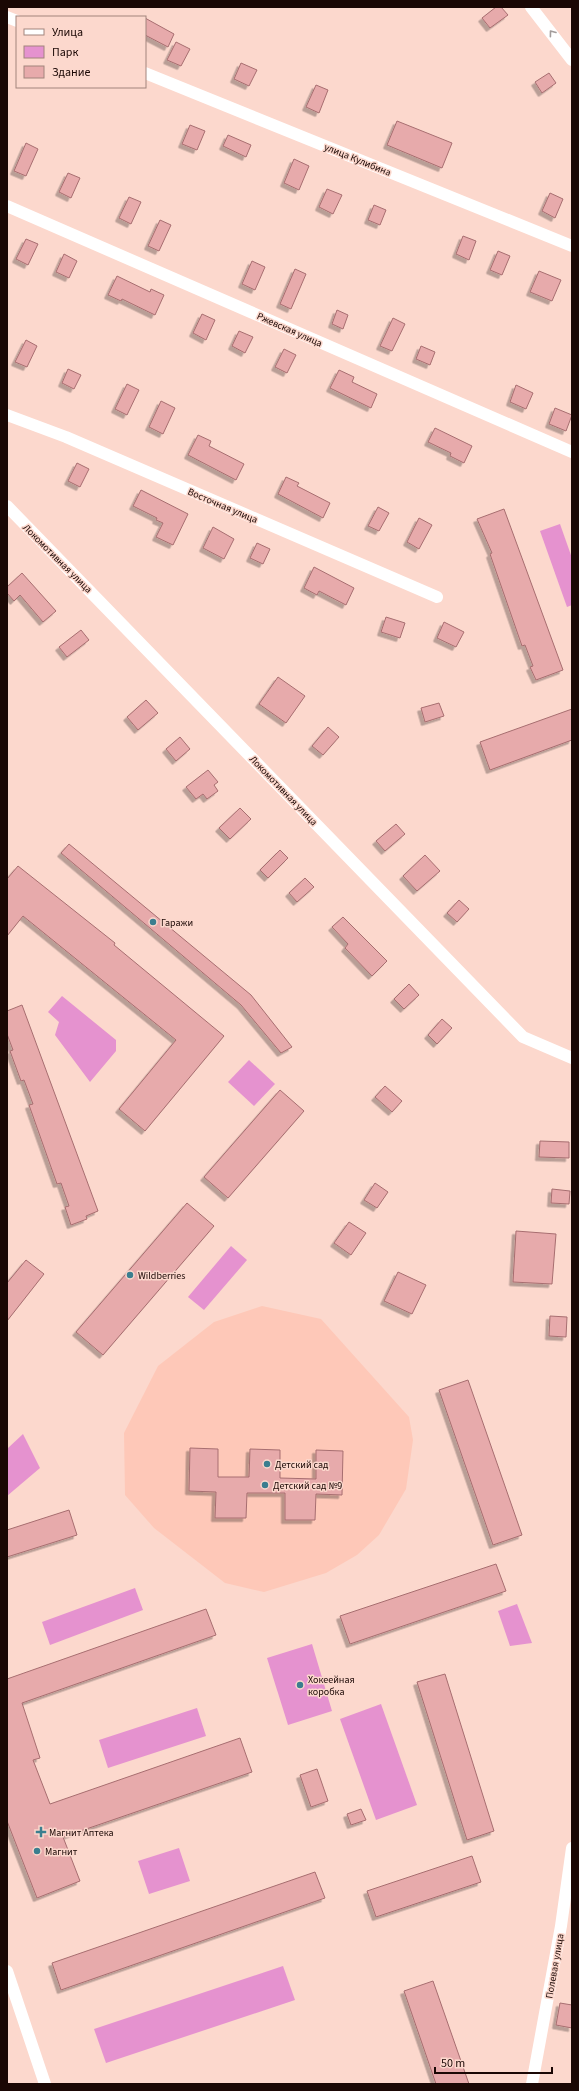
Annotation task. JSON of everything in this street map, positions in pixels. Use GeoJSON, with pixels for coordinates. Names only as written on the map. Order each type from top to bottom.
{"type":"FeatureCollection","features":[{"type":"Feature","properties":{"kind":"street"},"geometry":{"type":"LineString","coordinates":[[531,7],[572,60]]}},
{"type":"Feature","properties":{"kind":"street","name":"улица Кулибина"},"geometry":{"type":"LineString","coordinates":[[146,73],[572,246]]}},
{"type":"Feature","properties":{"kind":"street","name":"Ржевская улица"},"geometry":{"type":"LineString","coordinates":[[7,206],[572,452]]}},
{"type":"Feature","properties":{"kind":"street","name":"Восточная улица"},"geometry":{"type":"LineString","coordinates":[[7,415],[66,437],[437,597]]}},
{"type":"Feature","properties":{"kind":"street","name":"Локомотивная улица"},"geometry":{"type":"LineString","coordinates":[[7,506],[523,1037],[572,1058]]}},
{"type":"Feature","properties":{"kind":"street","name":"Полевая улица"},"geometry":{"type":"LineString","coordinates":[[532,2084],[561,1926],[572,1848]]}},
{"type":"Feature","properties":{"kind":"street"},"geometry":{"type":"LineString","coordinates":[[7,1971],[46,2084]]}},
{"type":"Feature","properties":{"kind":"shaded area","name":"Детский сад"},"geometry":{"type":"Polygon","coordinates":[[[262,1306],[321,1319],[409,1417],[413,1440],[406,1489],[379,1535],[357,1555],[326,1573],[264,1592],[225,1583],[154,1528],[125,1495],[124,1433],[158,1366],[214,1322],[262,1306]]]}},
{"type":"Feature","properties":{"kind":"green space"},"geometry":{"type":"Polygon","coordinates":[[[560,524],[572,558],[572,605],[567,607],[540,531],[560,524]]]}},
{"type":"Feature","properties":{"kind":"green space"},"geometry":{"type":"Polygon","coordinates":[[[62,996],[116,1040],[116,1051],[90,1082],[55,1035],[59,1022],[48,1012],[62,996]]]}},
{"type":"Feature","properties":{"kind":"green space"},"geometry":{"type":"Polygon","coordinates":[[[249,1060],[275,1084],[254,1106],[228,1082],[249,1060]]]}},
{"type":"Feature","properties":{"kind":"green space"},"geometry":{"type":"Polygon","coordinates":[[[231,1246],[247,1260],[204,1310],[188,1297],[231,1246]]]}},
{"type":"Feature","properties":{"kind":"green space"},"geometry":{"type":"Polygon","coordinates":[[[23,1434],[40,1468],[7,1496],[7,1449],[23,1434]]]}},
{"type":"Feature","properties":{"kind":"green space"},"geometry":{"type":"Polygon","coordinates":[[[135,1588],[143,1610],[50,1645],[42,1622],[135,1588]]]}},
{"type":"Feature","properties":{"kind":"green space"},"geometry":{"type":"Polygon","coordinates":[[[517,1604],[532,1643],[510,1646],[498,1611],[517,1604]]]}},
{"type":"Feature","properties":{"kind":"green space","name":"Хокеейная коробка"},"geometry":{"type":"Polygon","coordinates":[[[312,1644],[332,1711],[288,1725],[267,1658],[312,1644]]]}},
{"type":"Feature","properties":{"kind":"green space"},"geometry":{"type":"Polygon","coordinates":[[[381,1704],[417,1805],[376,1820],[340,1719],[381,1704]]]}},
{"type":"Feature","properties":{"kind":"green space"},"geometry":{"type":"Polygon","coordinates":[[[197,1708],[206,1736],[108,1768],[99,1740],[197,1708]]]}},
{"type":"Feature","properties":{"kind":"green space"},"geometry":{"type":"Polygon","coordinates":[[[179,1848],[190,1881],[149,1894],[138,1861],[179,1848]]]}},
{"type":"Feature","properties":{"kind":"green space"},"geometry":{"type":"Polygon","coordinates":[[[283,1966],[295,2000],[106,2063],[94,2029],[283,1966]]]}},
{"type":"Feature","properties":{"kind":"building"},"geometry":{"type":"Polygon","coordinates":[[[496,7],[501,7],[508,15],[490,28],[482,18],[496,7]]]}},
{"type":"Feature","properties":{"kind":"building"},"geometry":{"type":"Polygon","coordinates":[[[146,19],[174,34],[168,47],[146,36],[146,19]]]}},
{"type":"Feature","properties":{"kind":"building"},"geometry":{"type":"Polygon","coordinates":[[[176,42],[190,49],[181,66],[167,60],[176,42]]]}},
{"type":"Feature","properties":{"kind":"building"},"geometry":{"type":"Polygon","coordinates":[[[241,63],[257,70],[249,86],[234,79],[241,63]]]}},
{"type":"Feature","properties":{"kind":"building"},"geometry":{"type":"Polygon","coordinates":[[[549,73],[556,83],[542,93],[535,82],[549,73]]]}},
{"type":"Feature","properties":{"kind":"building"},"geometry":{"type":"Polygon","coordinates":[[[316,85],[328,90],[319,113],[306,107],[316,85]]]}},
{"type":"Feature","properties":{"kind":"building"},"geometry":{"type":"Polygon","coordinates":[[[397,121],[452,143],[442,168],[387,145],[397,121]]]}},
{"type":"Feature","properties":{"kind":"building"},"geometry":{"type":"Polygon","coordinates":[[[190,125],[205,131],[197,150],[182,144],[190,125]]]}},
{"type":"Feature","properties":{"kind":"building"},"geometry":{"type":"Polygon","coordinates":[[[228,135],[251,145],[246,157],[223,146],[228,135]]]}},
{"type":"Feature","properties":{"kind":"building"},"geometry":{"type":"Polygon","coordinates":[[[26,143],[38,149],[26,176],[14,171],[26,143]]]}},
{"type":"Feature","properties":{"kind":"building"},"geometry":{"type":"Polygon","coordinates":[[[294,159],[309,166],[299,190],[284,183],[294,159]]]}},
{"type":"Feature","properties":{"kind":"building"},"geometry":{"type":"Polygon","coordinates":[[[68,173],[80,178],[71,198],[59,192],[68,173]]]}},
{"type":"Feature","properties":{"kind":"building"},"geometry":{"type":"Polygon","coordinates":[[[327,189],[342,195],[333,214],[319,207],[327,189]]]}},
{"type":"Feature","properties":{"kind":"building"},"geometry":{"type":"Polygon","coordinates":[[[550,193],[563,199],[555,218],[542,211],[550,193]]]}},
{"type":"Feature","properties":{"kind":"building"},"geometry":{"type":"Polygon","coordinates":[[[129,197],[141,202],[131,224],[119,218],[129,197]]]}},
{"type":"Feature","properties":{"kind":"building"},"geometry":{"type":"Polygon","coordinates":[[[374,205],[386,210],[380,225],[368,220],[374,205]]]}},
{"type":"Feature","properties":{"kind":"building"},"geometry":{"type":"Polygon","coordinates":[[[160,220],[171,225],[159,251],[148,246],[160,220]]]}},
{"type":"Feature","properties":{"kind":"building"},"geometry":{"type":"Polygon","coordinates":[[[463,236],[476,241],[469,260],[456,254],[463,236]]]}},
{"type":"Feature","properties":{"kind":"building"},"geometry":{"type":"Polygon","coordinates":[[[26,239],[38,244],[28,265],[16,259],[26,239]]]}},
{"type":"Feature","properties":{"kind":"building"},"geometry":{"type":"Polygon","coordinates":[[[498,251],[510,256],[502,275],[490,270],[498,251]]]}},
{"type":"Feature","properties":{"kind":"building"},"geometry":{"type":"Polygon","coordinates":[[[64,254],[77,261],[69,278],[56,272],[64,254]]]}},
{"type":"Feature","properties":{"kind":"building"},"geometry":{"type":"Polygon","coordinates":[[[252,261],[265,267],[255,290],[242,284],[252,261]]]}},
{"type":"Feature","properties":{"kind":"building"},"geometry":{"type":"Polygon","coordinates":[[[295,269],[306,274],[291,309],[280,304],[295,269]]]}},
{"type":"Feature","properties":{"kind":"building"},"geometry":{"type":"Polygon","coordinates":[[[539,271],[561,280],[552,301],[530,292],[539,271]]]}},
{"type":"Feature","properties":{"kind":"building"},"geometry":{"type":"Polygon","coordinates":[[[117,276],[150,292],[151,289],[164,295],[155,315],[122,299],[121,301],[108,295],[117,276]]]}},
{"type":"Feature","properties":{"kind":"building"},"geometry":{"type":"Polygon","coordinates":[[[337,310],[348,315],[343,329],[332,324],[337,310]]]}},
{"type":"Feature","properties":{"kind":"building"},"geometry":{"type":"Polygon","coordinates":[[[202,314],[215,320],[206,340],[193,333],[202,314]]]}},
{"type":"Feature","properties":{"kind":"building"},"geometry":{"type":"Polygon","coordinates":[[[393,318],[405,324],[392,351],[380,346],[393,318]]]}},
{"type":"Feature","properties":{"kind":"building"},"geometry":{"type":"Polygon","coordinates":[[[239,331],[253,337],[245,353],[232,346],[239,331]]]}},
{"type":"Feature","properties":{"kind":"building"},"geometry":{"type":"Polygon","coordinates":[[[26,340],[37,346],[27,367],[15,362],[26,340]]]}},
{"type":"Feature","properties":{"kind":"building"},"geometry":{"type":"Polygon","coordinates":[[[421,346],[435,352],[430,365],[416,359],[421,346]]]}},
{"type":"Feature","properties":{"kind":"building"},"geometry":{"type":"Polygon","coordinates":[[[284,349],[296,355],[287,373],[275,367],[284,349]]]}},
{"type":"Feature","properties":{"kind":"building"},"geometry":{"type":"Polygon","coordinates":[[[68,369],[81,375],[74,389],[62,383],[68,369]]]}},
{"type":"Feature","properties":{"kind":"building"},"geometry":{"type":"Polygon","coordinates":[[[339,370],[354,377],[352,382],[377,394],[371,408],[330,388],[339,370]]]}},
{"type":"Feature","properties":{"kind":"building"},"geometry":{"type":"Polygon","coordinates":[[[127,384],[139,390],[127,415],[115,409],[127,384]]]}},
{"type":"Feature","properties":{"kind":"building"},"geometry":{"type":"Polygon","coordinates":[[[516,385],[533,393],[526,409],[510,402],[516,385]]]}},
{"type":"Feature","properties":{"kind":"building"},"geometry":{"type":"Polygon","coordinates":[[[161,401],[175,408],[163,434],[149,427],[161,401]]]}},
{"type":"Feature","properties":{"kind":"building"},"geometry":{"type":"Polygon","coordinates":[[[555,408],[572,415],[566,431],[549,424],[555,408]]]}},
{"type":"Feature","properties":{"kind":"building"},"geometry":{"type":"Polygon","coordinates":[[[435,428],[472,446],[464,463],[450,456],[451,453],[428,442],[435,428]]]}},
{"type":"Feature","properties":{"kind":"building"},"geometry":{"type":"Polygon","coordinates":[[[198,435],[211,441],[209,446],[244,464],[236,480],[188,455],[198,435]]]}},
{"type":"Feature","properties":{"kind":"building"},"geometry":{"type":"Polygon","coordinates":[[[77,463],[89,469],[80,487],[68,481],[77,463]]]}},
{"type":"Feature","properties":{"kind":"building"},"geometry":{"type":"Polygon","coordinates":[[[286,477],[299,483],[297,486],[330,503],[323,518],[278,494],[286,477]]]}},
{"type":"Feature","properties":{"kind":"building"},"geometry":{"type":"Polygon","coordinates":[[[141,490],[188,514],[173,545],[156,537],[163,523],[156,520],[157,518],[133,506],[141,490]]]}},
{"type":"Feature","properties":{"kind":"building"},"geometry":{"type":"Polygon","coordinates":[[[378,507],[389,513],[379,531],[368,526],[378,507]]]}},
{"type":"Feature","properties":{"kind":"building"},"geometry":{"type":"Polygon","coordinates":[[[504,509],[563,670],[536,680],[530,667],[533,666],[525,645],[522,646],[490,554],[492,553],[477,519],[504,509]]]}},
{"type":"Feature","properties":{"kind":"building"},"geometry":{"type":"Polygon","coordinates":[[[419,518],[432,525],[419,549],[407,542],[419,518]]]}},
{"type":"Feature","properties":{"kind":"building"},"geometry":{"type":"Polygon","coordinates":[[[213,527],[234,539],[224,559],[203,548],[213,527]]]}},
{"type":"Feature","properties":{"kind":"building"},"geometry":{"type":"Polygon","coordinates":[[[257,543],[270,549],[263,564],[250,558],[257,543]]]}},
{"type":"Feature","properties":{"kind":"building"},"geometry":{"type":"Polygon","coordinates":[[[314,567],[354,588],[346,605],[319,591],[317,595],[304,588],[314,567]]]}},
{"type":"Feature","properties":{"kind":"building"},"geometry":{"type":"Polygon","coordinates":[[[22,573],[56,611],[43,622],[20,595],[14,601],[7,593],[7,587],[22,573]]]}},
{"type":"Feature","properties":{"kind":"building"},"geometry":{"type":"Polygon","coordinates":[[[386,617],[405,623],[400,638],[381,632],[386,617]]]}},
{"type":"Feature","properties":{"kind":"building"},"geometry":{"type":"Polygon","coordinates":[[[444,622],[464,632],[456,647],[437,638],[444,622]]]}},
{"type":"Feature","properties":{"kind":"building"},"geometry":{"type":"Polygon","coordinates":[[[81,630],[89,640],[67,657],[59,647],[81,630]]]}},
{"type":"Feature","properties":{"kind":"building"},"geometry":{"type":"Polygon","coordinates":[[[278,677],[305,696],[286,723],[259,704],[278,677]]]}},
{"type":"Feature","properties":{"kind":"building"},"geometry":{"type":"Polygon","coordinates":[[[146,700],[158,713],[138,730],[127,717],[146,700]]]}},
{"type":"Feature","properties":{"kind":"building"},"geometry":{"type":"Polygon","coordinates":[[[439,703],[444,716],[425,722],[421,708],[439,703]]]}},
{"type":"Feature","properties":{"kind":"building"},"geometry":{"type":"Polygon","coordinates":[[[572,709],[572,740],[490,770],[480,742],[572,709]]]}},
{"type":"Feature","properties":{"kind":"building"},"geometry":{"type":"Polygon","coordinates":[[[328,727],[339,737],[323,755],[312,746],[328,727]]]}},
{"type":"Feature","properties":{"kind":"building"},"geometry":{"type":"Polygon","coordinates":[[[180,737],[190,749],[176,761],[166,749],[180,737]]]}},
{"type":"Feature","properties":{"kind":"building"},"geometry":{"type":"Polygon","coordinates":[[[208,770],[218,782],[214,785],[218,791],[207,799],[203,794],[196,799],[186,787],[208,770]]]}},
{"type":"Feature","properties":{"kind":"building"},"geometry":{"type":"Polygon","coordinates":[[[240,808],[251,819],[230,839],[219,828],[240,808]]]}},
{"type":"Feature","properties":{"kind":"building"},"geometry":{"type":"Polygon","coordinates":[[[396,824],[405,834],[385,851],[376,841],[396,824]]]}},
{"type":"Feature","properties":{"kind":"building","name":"Гаражи"},"geometry":{"type":"Polygon","coordinates":[[[69,844],[251,995],[292,1047],[281,1053],[241,1005],[61,853],[69,844]]]}},
{"type":"Feature","properties":{"kind":"building"},"geometry":{"type":"Polygon","coordinates":[[[280,850],[288,858],[268,878],[260,870],[280,850]]]}},
{"type":"Feature","properties":{"kind":"building"},"geometry":{"type":"Polygon","coordinates":[[[425,855],[440,871],[417,891],[403,876],[425,855]]]}},
{"type":"Feature","properties":{"kind":"building"},"geometry":{"type":"Polygon","coordinates":[[[18,866],[115,943],[114,945],[224,1036],[145,1131],[119,1109],[176,1040],[23,916],[7,936],[7,879],[18,866]]]}},
{"type":"Feature","properties":{"kind":"building"},"geometry":{"type":"Polygon","coordinates":[[[305,878],[314,887],[297,902],[289,893],[305,878]]]}},
{"type":"Feature","properties":{"kind":"building"},"geometry":{"type":"Polygon","coordinates":[[[459,900],[469,909],[457,922],[447,913],[459,900]]]}},
{"type":"Feature","properties":{"kind":"building"},"geometry":{"type":"Polygon","coordinates":[[[343,917],[387,961],[372,976],[345,948],[348,944],[332,927],[343,917]]]}},
{"type":"Feature","properties":{"kind":"building"},"geometry":{"type":"Polygon","coordinates":[[[409,984],[419,995],[404,1009],[394,999],[409,984]]]}},
{"type":"Feature","properties":{"kind":"building"},"geometry":{"type":"Polygon","coordinates":[[[22,1005],[98,1211],[86,1216],[87,1219],[71,1225],[65,1207],[69,1206],[61,1183],[57,1184],[29,1105],[33,1104],[24,1080],[21,1081],[10,1051],[13,1050],[7,1034],[7,1011],[22,1005]]]}},
{"type":"Feature","properties":{"kind":"building"},"geometry":{"type":"Polygon","coordinates":[[[442,1019],[452,1028],[437,1044],[428,1035],[442,1019]]]}},
{"type":"Feature","properties":{"kind":"building"},"geometry":{"type":"Polygon","coordinates":[[[385,1086],[402,1101],[392,1112],[375,1097],[385,1086]]]}},
{"type":"Feature","properties":{"kind":"building"},"geometry":{"type":"Polygon","coordinates":[[[280,1090],[304,1111],[228,1198],[204,1177],[280,1090]]]}},
{"type":"Feature","properties":{"kind":"building"},"geometry":{"type":"Polygon","coordinates":[[[540,1141],[569,1142],[569,1158],[539,1157],[540,1141]]]}},
{"type":"Feature","properties":{"kind":"building"},"geometry":{"type":"Polygon","coordinates":[[[375,1183],[388,1192],[377,1208],[364,1200],[375,1183]]]}},
{"type":"Feature","properties":{"kind":"building"},"geometry":{"type":"Polygon","coordinates":[[[552,1189],[570,1191],[569,1204],[551,1203],[552,1189]]]}},
{"type":"Feature","properties":{"kind":"building"},"geometry":{"type":"Polygon","coordinates":[[[187,1203],[214,1226],[103,1355],[76,1332],[187,1203]]]}},
{"type":"Feature","properties":{"kind":"building"},"geometry":{"type":"Polygon","coordinates":[[[349,1222],[366,1233],[351,1255],[334,1243],[349,1222]]]}},
{"type":"Feature","properties":{"kind":"building"},"geometry":{"type":"Polygon","coordinates":[[[516,1231],[556,1234],[552,1284],[513,1282],[516,1231]]]}},
{"type":"Feature","properties":{"kind":"building"},"geometry":{"type":"Polygon","coordinates":[[[26,1260],[44,1274],[7,1321],[7,1283],[26,1260]]]}},
{"type":"Feature","properties":{"kind":"building"},"geometry":{"type":"Polygon","coordinates":[[[398,1272],[426,1285],[412,1314],[384,1301],[398,1272]]]}},
{"type":"Feature","properties":{"kind":"building"},"geometry":{"type":"Polygon","coordinates":[[[550,1316],[567,1317],[566,1337],[549,1336],[550,1316]]]}},
{"type":"Feature","properties":{"kind":"building"},"geometry":{"type":"Polygon","coordinates":[[[468,1380],[522,1535],[493,1545],[439,1390],[468,1380]]]}},
{"type":"Feature","properties":{"kind":"building","name":"Детский сад №9"},"geometry":{"type":"Polygon","coordinates":[[[190,1448],[218,1449],[218,1477],[249,1477],[250,1449],[280,1450],[280,1478],[316,1479],[316,1450],[343,1451],[342,1495],[316,1494],[315,1520],[285,1520],[285,1493],[247,1493],[246,1518],[215,1518],[216,1492],[189,1491],[190,1448]]]}},
{"type":"Feature","properties":{"kind":"building"},"geometry":{"type":"Polygon","coordinates":[[[69,1510],[77,1535],[7,1557],[7,1530],[69,1510]]]}},
{"type":"Feature","properties":{"kind":"building"},"geometry":{"type":"Polygon","coordinates":[[[496,1564],[506,1591],[350,1644],[340,1616],[496,1564]]]}},
{"type":"Feature","properties":{"kind":"building"},"geometry":{"type":"Polygon","coordinates":[[[206,1609],[216,1635],[22,1703],[40,1758],[33,1760],[50,1804],[240,1738],[252,1772],[63,1837],[80,1881],[37,1898],[7,1821],[7,1679],[206,1609]]]}},
{"type":"Feature","properties":{"kind":"building"},"geometry":{"type":"Polygon","coordinates":[[[445,1674],[494,1831],[467,1840],[417,1682],[445,1674]]]}},
{"type":"Feature","properties":{"kind":"building"},"geometry":{"type":"Polygon","coordinates":[[[317,1769],[328,1801],[311,1807],[300,1775],[317,1769]]]}},
{"type":"Feature","properties":{"kind":"building"},"geometry":{"type":"Polygon","coordinates":[[[361,1809],[366,1820],[351,1825],[347,1814],[361,1809]]]}},
{"type":"Feature","properties":{"kind":"building"},"geometry":{"type":"Polygon","coordinates":[[[472,1856],[481,1882],[376,1917],[367,1891],[472,1856]]]}},
{"type":"Feature","properties":{"kind":"building"},"geometry":{"type":"Polygon","coordinates":[[[315,1872],[325,1898],[61,1990],[52,1963],[315,1872]]]}},
{"type":"Feature","properties":{"kind":"building"},"geometry":{"type":"Polygon","coordinates":[[[433,1981],[469,2084],[436,2084],[404,1991],[433,1981]]]}},
{"type":"Feature","properties":{"kind":"building"},"geometry":{"type":"Polygon","coordinates":[[[560,2003],[572,2005],[572,2028],[556,2025],[560,2003]]]}},
{"type":"Feature","properties":{"kind":"place","name":"Гаражи"},"geometry":{"type":"Point","coordinates":[153,922]}},
{"type":"Feature","properties":{"kind":"place","name":"Wildberries"},"geometry":{"type":"Point","coordinates":[130,1275]}},
{"type":"Feature","properties":{"kind":"place","name":"Детский сад"},"geometry":{"type":"Point","coordinates":[267,1464]}},
{"type":"Feature","properties":{"kind":"place","name":"Детский сад №9"},"geometry":{"type":"Point","coordinates":[265,1485]}},
{"type":"Feature","properties":{"kind":"place","name":"Хокеейная коробка"},"geometry":{"type":"Point","coordinates":[300,1685]}},
{"type":"Feature","properties":{"kind":"place","name":"Магнит Аптека"},"geometry":{"type":"Point","coordinates":[41,1832]}},
{"type":"Feature","properties":{"kind":"place","name":"Магнит"},"geometry":{"type":"Point","coordinates":[37,1851]}}]}
